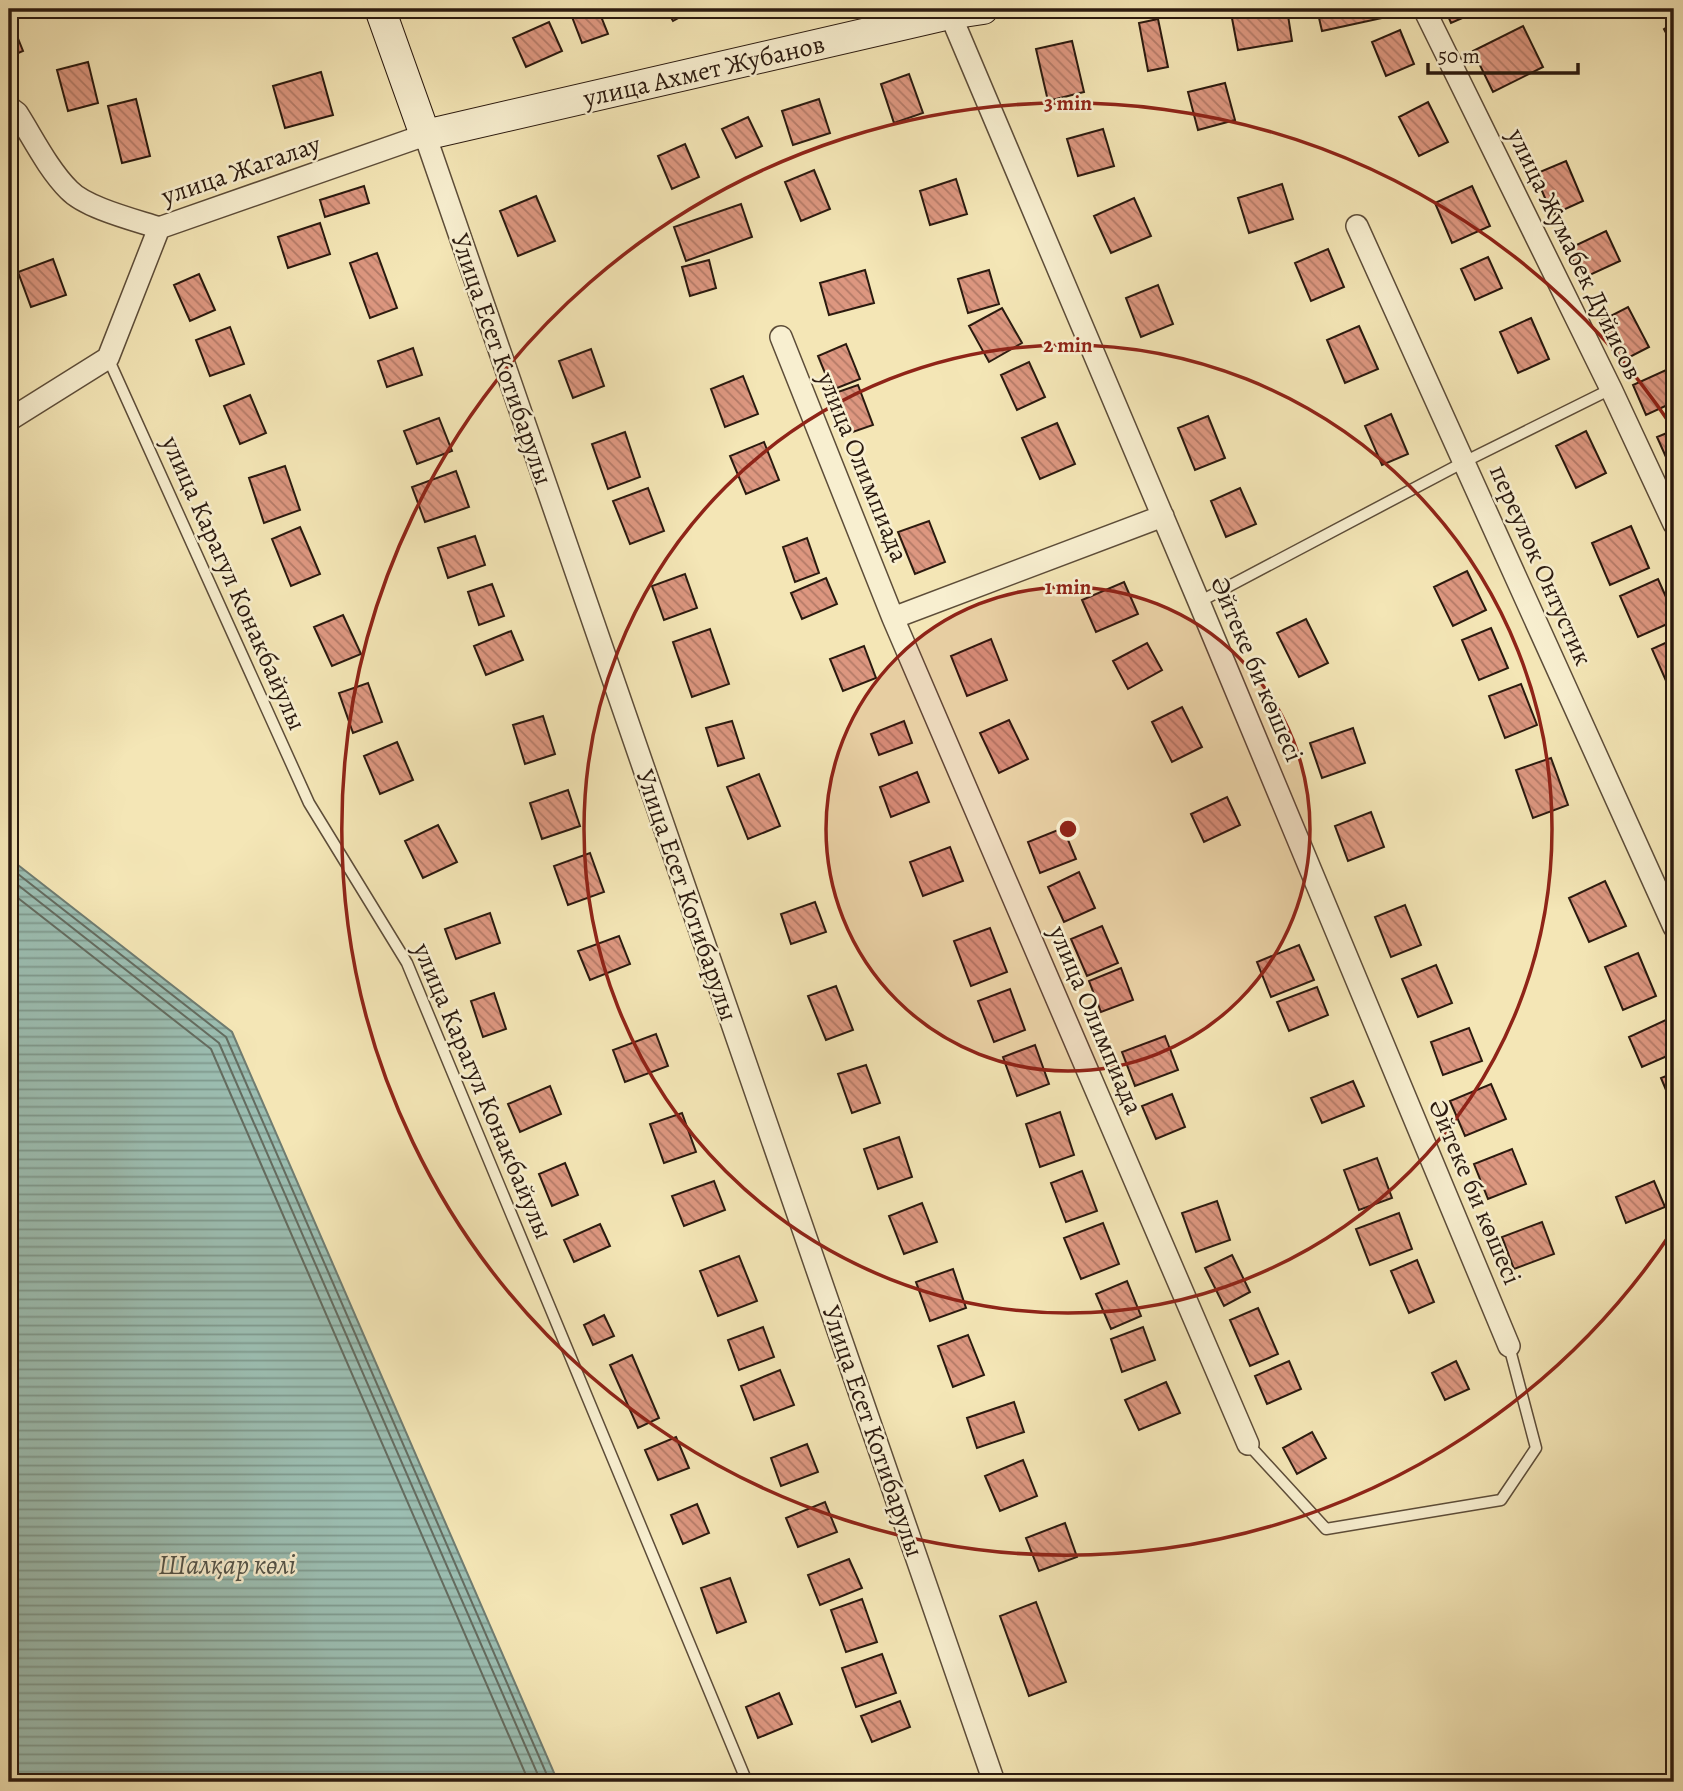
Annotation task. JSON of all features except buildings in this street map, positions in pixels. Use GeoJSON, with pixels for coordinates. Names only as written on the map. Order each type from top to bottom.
{"type":"FeatureCollection","features":[{"type":"Feature","properties":{"kind":"main road","name":"Улица Есет Котибарулы"},"geometry":{"type":"LineString","coordinates":[[380,9],[425,135]]}},
{"type":"Feature","properties":{"kind":"main road","name":"улица Ахмет Жубанов"},"geometry":{"type":"LineString","coordinates":[[425,135],[949,11],[983,9]]}},
{"type":"Feature","properties":{"kind":"street","name":"улица Жумабек Дуйисов"},"geometry":{"type":"LineString","coordinates":[[1424,9],[1611,389],[1674,524]]}},
{"type":"Feature","properties":{"kind":"street","name":"Әйтеке би көшесі"},"geometry":{"type":"LineString","coordinates":[[949,11],[1509,1346]]}},
{"type":"Feature","properties":{"kind":"street"},"geometry":{"type":"LineString","coordinates":[[9,107],[17,113],[52,169],[70,192],[94,206],[159,228]]}},
{"type":"Feature","properties":{"kind":"street","name":"улица Жагалау"},"geometry":{"type":"LineString","coordinates":[[108,358],[159,228],[425,135]]}},
{"type":"Feature","properties":{"kind":"street","name":"Улица Есет Котибарулы"},"geometry":{"type":"LineString","coordinates":[[425,135],[994,1782]]}},
{"type":"Feature","properties":{"kind":"street","name":"переулок Онтустик"},"geometry":{"type":"LineString","coordinates":[[1357,226],[1674,927]]}},
{"type":"Feature","properties":{"kind":"street","name":"улица Олимпиада"},"geometry":{"type":"LineString","coordinates":[[781,337],[893,618],[1248,1444]]}},
{"type":"Feature","properties":{"kind":"street"},"geometry":{"type":"LineString","coordinates":[[9,420],[108,358]]}},
{"type":"Feature","properties":{"kind":"street"},"geometry":{"type":"LineString","coordinates":[[893,618],[1163,516]]}},
{"type":"Feature","properties":{"kind":"lane","name":"улица Карагул Конакбайулы"},"geometry":{"type":"LineString","coordinates":[[108,358],[309,803],[407,963],[747,1782]]}},
{"type":"Feature","properties":{"kind":"lane"},"geometry":{"type":"LineString","coordinates":[[1199,602],[1464,462],[1611,389]]}},
{"type":"Feature","properties":{"kind":"lane"},"geometry":{"type":"LineString","coordinates":[[1248,1444],[1326,1530],[1501,1500],[1536,1448],[1509,1346]]}},
{"type":"Feature","properties":{"kind":"water","name":"Шалқар көлі"},"geometry":{"type":"Polygon","coordinates":[[[9,858],[232,1032],[558,1782],[9,1782],[9,858]]]}}]}
